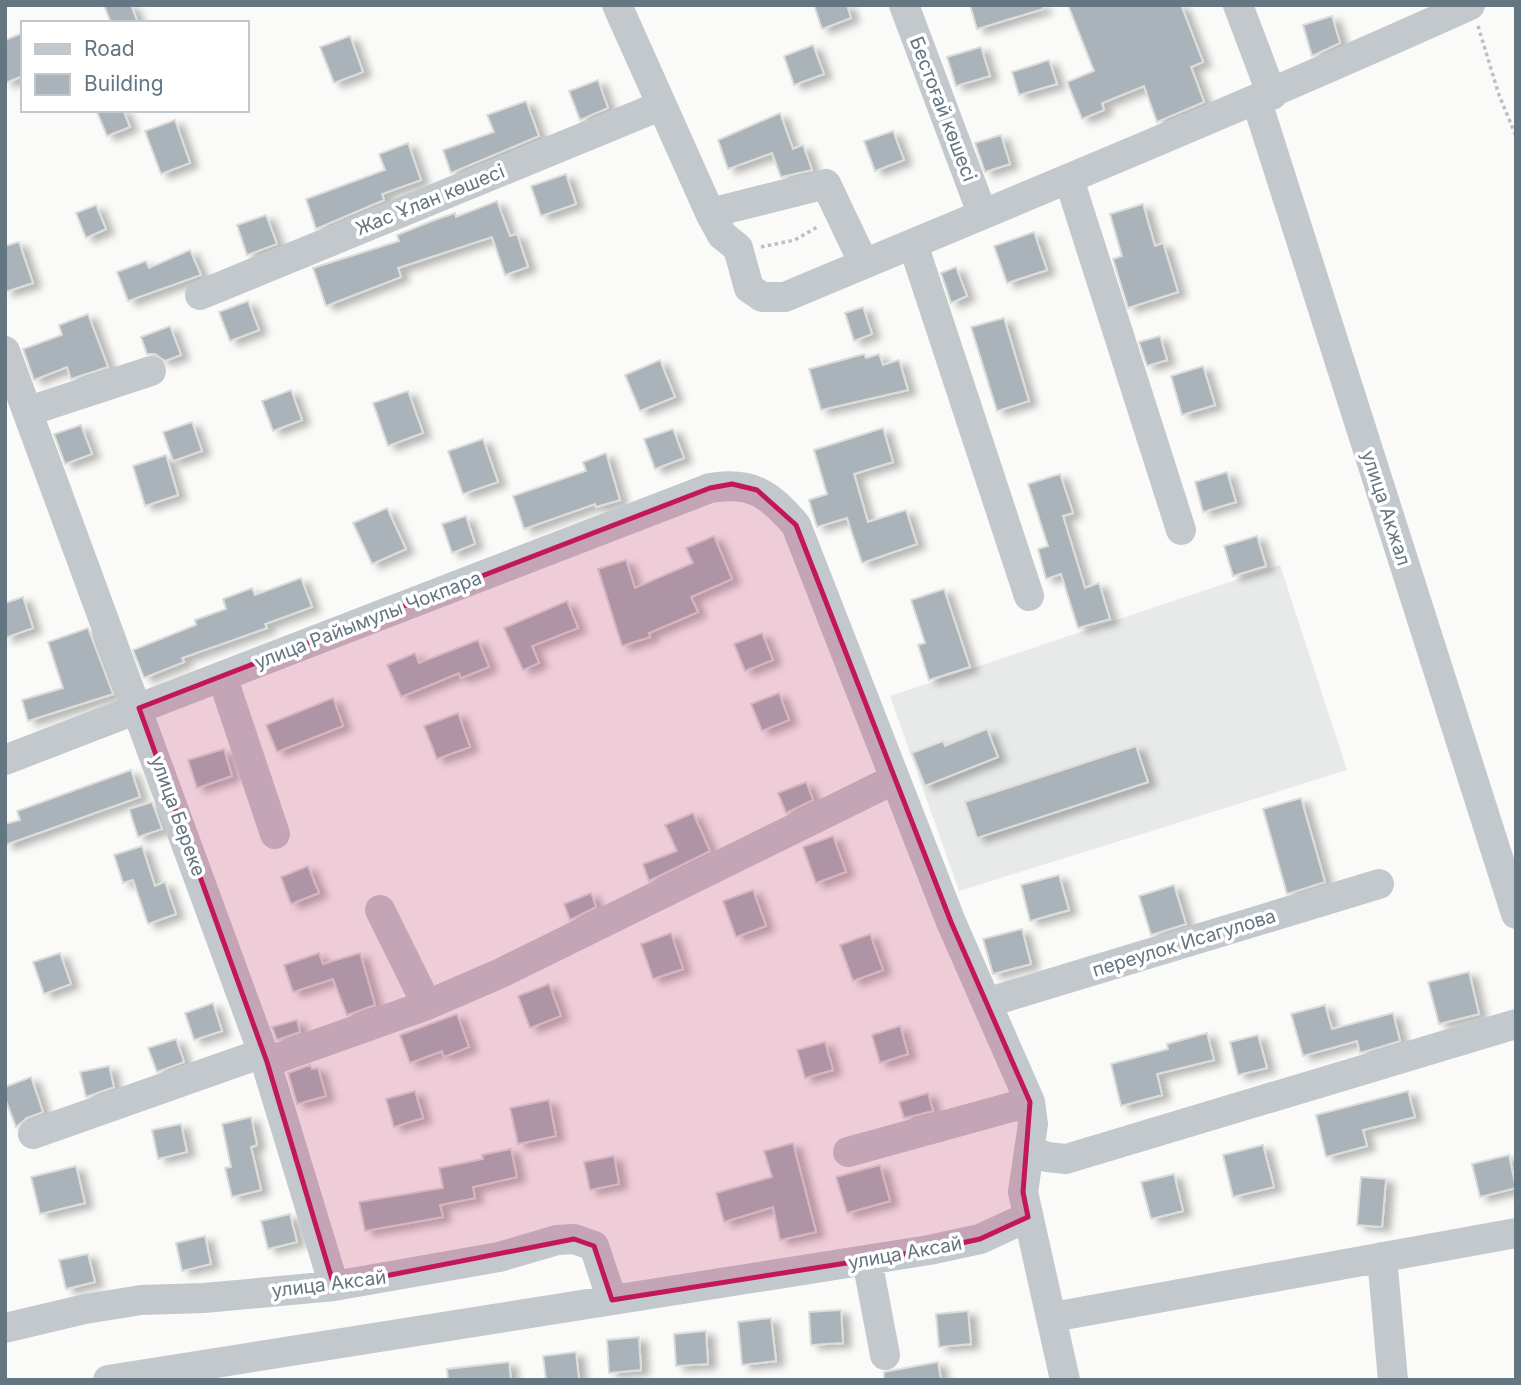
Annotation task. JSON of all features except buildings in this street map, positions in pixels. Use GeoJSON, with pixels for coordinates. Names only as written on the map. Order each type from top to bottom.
{"type":"FeatureCollection","features":[{"type":"Feature","properties":{"kind":"street"},"geometry":{"type":"LineString","coordinates":[[617,5],[710,213],[722,235],[738,247],[749,288],[762,298],[785,297],[982,213],[1473,12]]}},
{"type":"Feature","properties":{"kind":"street","name":"Бестоғай көшесі"},"geometry":{"type":"LineString","coordinates":[[904,5],[982,213]]}},
{"type":"Feature","properties":{"kind":"street","name":"улица Акжал"},"geometry":{"type":"LineString","coordinates":[[1238,5],[1264,98],[1516,914]]}},
{"type":"Feature","properties":{"kind":"street","name":"Жас Ұлан көшесі"},"geometry":{"type":"LineString","coordinates":[[200,295],[660,106]]}},
{"type":"Feature","properties":{"kind":"street"},"geometry":{"type":"LineString","coordinates":[[1069,179],[1181,530]]}},
{"type":"Feature","properties":{"kind":"street"},"geometry":{"type":"LineString","coordinates":[[710,213],[826,184],[864,264]]}},
{"type":"Feature","properties":{"kind":"street"},"geometry":{"type":"LineString","coordinates":[[913,244],[1029,596]]}},
{"type":"Feature","properties":{"kind":"street","name":"улица Береке"},"geometry":{"type":"LineString","coordinates":[[5,351],[18,396],[139,708],[265,1058],[334,1286]]}},
{"type":"Feature","properties":{"kind":"street"},"geometry":{"type":"LineString","coordinates":[[18,396],[151,371]]}},
{"type":"Feature","properties":{"kind":"street","name":"улица Райымулы Чокпара"},"geometry":{"type":"LineString","coordinates":[[5,760],[710,488],[732,484],[757,490],[775,501],[796,525],[895,779]]}},
{"type":"Feature","properties":{"kind":"street"},"geometry":{"type":"LineString","coordinates":[[222,676],[275,834]]}},
{"type":"Feature","properties":{"kind":"street"},"geometry":{"type":"LineString","coordinates":[[33,1134],[427,1004],[615,920],[895,779],[951,922],[989,1003],[1030,1102],[1032,1124],[1023,1192],[1065,1380]]}},
{"type":"Feature","properties":{"kind":"street","name":"переулок Исагулова"},"geometry":{"type":"LineString","coordinates":[[989,1003],[1379,884]]}},
{"type":"Feature","properties":{"kind":"street"},"geometry":{"type":"LineString","coordinates":[[380,910],[427,1004]]}},
{"type":"Feature","properties":{"kind":"street"},"geometry":{"type":"LineString","coordinates":[[1029,1150],[1047,1157],[1066,1159],[1516,1024]]}},
{"type":"Feature","properties":{"kind":"street"},"geometry":{"type":"LineString","coordinates":[[848,1152],[1030,1102]]}},
{"type":"Feature","properties":{"kind":"street","name":"улица Аксай"},"geometry":{"type":"LineString","coordinates":[[108,1380],[867,1260],[980,1239],[1028,1217]]}},
{"type":"Feature","properties":{"kind":"street"},"geometry":{"type":"LineString","coordinates":[[1053,1317],[1516,1233]]}},
{"type":"Feature","properties":{"kind":"street","name":"улица Аксай"},"geometry":{"type":"LineString","coordinates":[[5,1328],[85,1309],[141,1300],[204,1298],[334,1286],[499,1258],[574,1238],[594,1246],[612,1300]]}},
{"type":"Feature","properties":{"kind":"street"},"geometry":{"type":"LineString","coordinates":[[1382,1256],[1393,1380]]}},
{"type":"Feature","properties":{"kind":"street"},"geometry":{"type":"LineString","coordinates":[[867,1260],[885,1355]]}},
{"type":"Feature","properties":{"kind":"path"},"geometry":{"type":"LineString","coordinates":[[1473,12],[1499,95],[1516,136]]}},
{"type":"Feature","properties":{"kind":"path"},"geometry":{"type":"LineString","coordinates":[[738,247],[769,247],[795,240],[838,210]]}},
{"type":"Feature","properties":{"kind":"highlighted area"},"geometry":{"type":"Polygon","coordinates":[[[732,484],[757,490],[796,525],[951,922],[1030,1102],[1023,1192],[1028,1217],[980,1239],[929,1250],[612,1300],[594,1246],[574,1239],[334,1286],[267,1062],[139,708],[710,488],[732,484]]]}},
{"type":"Feature","properties":{"kind":"shaded area"},"geometry":{"type":"Polygon","coordinates":[[[1280,565],[1347,770],[959,891],[890,696],[1280,565]]]}}]}
